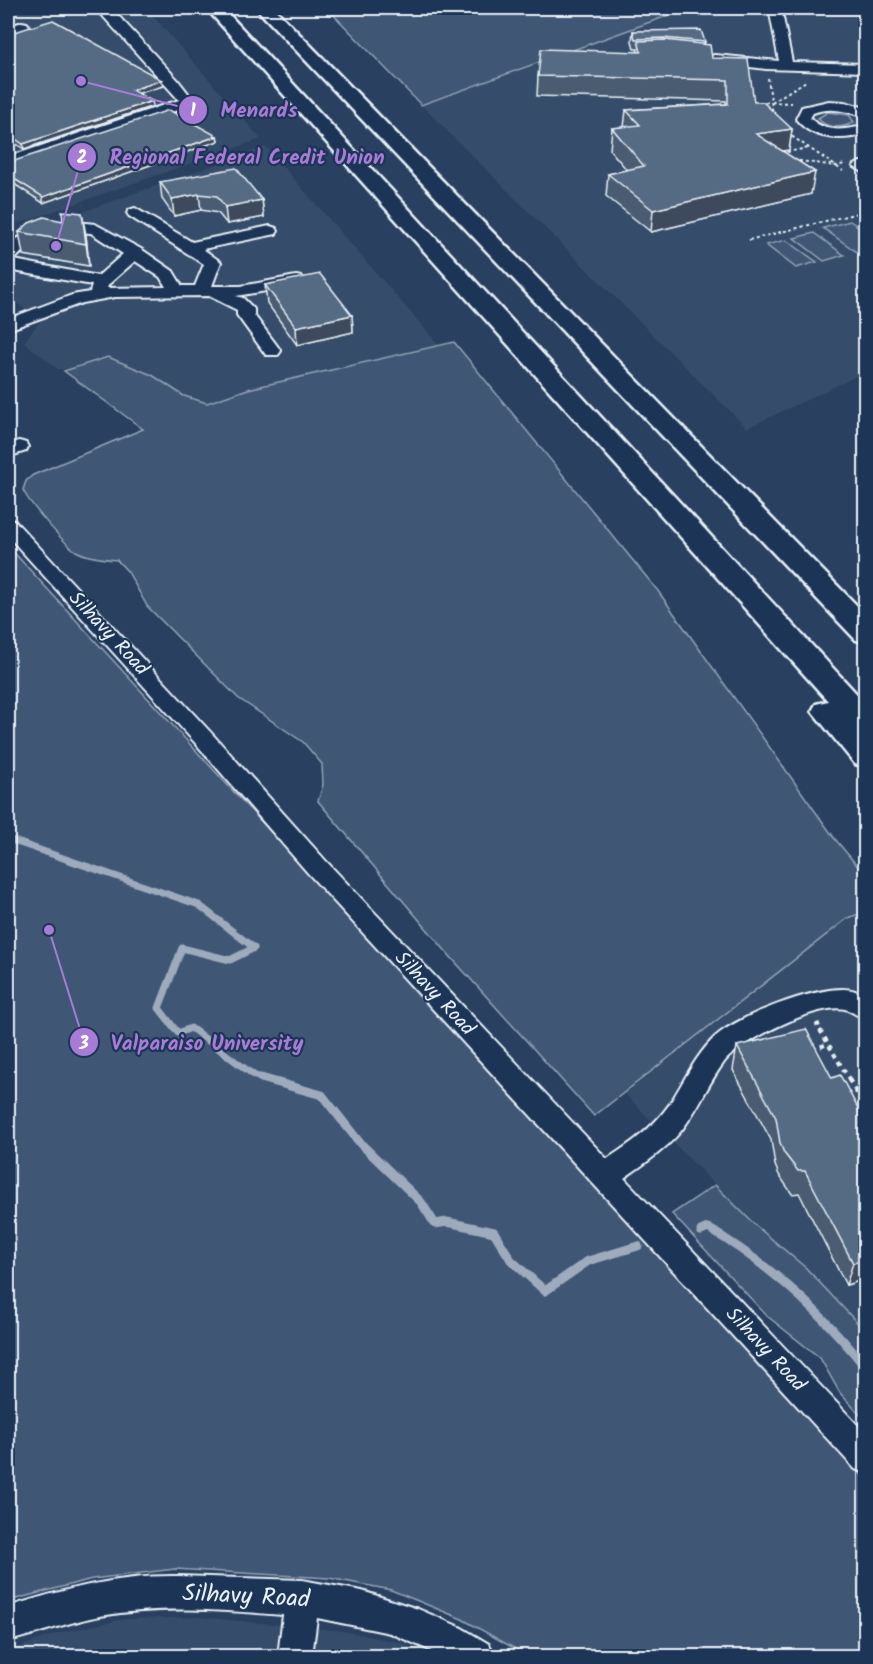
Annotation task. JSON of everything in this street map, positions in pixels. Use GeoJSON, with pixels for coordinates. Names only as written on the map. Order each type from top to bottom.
{"type":"FeatureCollection","features":[{"type":"Feature","properties":{"kind":"highway"},"geometry":{"type":"LineString","coordinates":[[214,8],[866,724]]}},
{"type":"Feature","properties":{"kind":"highway"},"geometry":{"type":"LineString","coordinates":[[265,8],[866,633]]}},
{"type":"Feature","properties":{"kind":"highway"},"geometry":{"type":"LineString","coordinates":[[278,8],[301,33],[323,69]]}},
{"type":"Feature","properties":{"kind":"highway"},"geometry":{"type":"LineString","coordinates":[[737,583],[768,642],[866,756]]}},
{"type":"Feature","properties":{"kind":"street"},"geometry":{"type":"LineString","coordinates":[[8,162],[188,102],[107,12],[94,8]]}},
{"type":"Feature","properties":{"kind":"street"},"geometry":{"type":"LineString","coordinates":[[775,8],[786,65]]}},
{"type":"Feature","properties":{"kind":"street"},"geometry":{"type":"LineString","coordinates":[[8,31],[22,26]]}},
{"type":"Feature","properties":{"kind":"street"},"geometry":{"type":"LineString","coordinates":[[698,58],[866,68]]}},
{"type":"Feature","properties":{"kind":"street"},"geometry":{"type":"LineString","coordinates":[[866,113],[847,106],[824,105],[807,110],[803,119],[812,128],[831,133],[853,133],[866,129]]}},
{"type":"Feature","properties":{"kind":"street"},"geometry":{"type":"LineString","coordinates":[[866,165],[860,166],[866,170]]}},
{"type":"Feature","properties":{"kind":"street"},"geometry":{"type":"LineString","coordinates":[[135,213],[213,262],[202,290]]}},
{"type":"Feature","properties":{"kind":"street"},"geometry":{"type":"LineString","coordinates":[[176,290],[167,274],[95,229],[67,226],[46,232],[24,241],[9,262],[99,288],[137,290],[241,291],[307,278]]}},
{"type":"Feature","properties":{"kind":"street"},"geometry":{"type":"LineString","coordinates":[[189,247],[270,231]]}},
{"type":"Feature","properties":{"kind":"street"},"geometry":{"type":"LineString","coordinates":[[46,232],[65,235]]}},
{"type":"Feature","properties":{"kind":"street"},"geometry":{"type":"LineString","coordinates":[[86,239],[129,249]]}},
{"type":"Feature","properties":{"kind":"street"},"geometry":{"type":"LineString","coordinates":[[8,325],[71,302],[99,288],[129,249]]}},
{"type":"Feature","properties":{"kind":"street"},"geometry":{"type":"LineString","coordinates":[[202,290],[237,302],[246,309],[245,315],[272,351]]}},
{"type":"Feature","properties":{"kind":"street","name":"Silhavy Road"},"geometry":{"type":"LineString","coordinates":[[8,525],[206,741],[316,866],[866,1458]]}},
{"type":"Feature","properties":{"kind":"street"},"geometry":{"type":"LineString","coordinates":[[603,1177],[647,1146],[671,1122],[701,1072],[727,1042],[773,1017],[832,999],[857,1002],[866,1009]]}},
{"type":"Feature","properties":{"kind":"street","name":"Silhavy Road"},"geometry":{"type":"LineString","coordinates":[[8,1624],[49,1610],[94,1600],[158,1593],[302,1598],[357,1605],[405,1619],[448,1639],[477,1656]]}},
{"type":"Feature","properties":{"kind":"street"},"geometry":{"type":"LineString","coordinates":[[295,1656],[302,1598]]}},
{"type":"Feature","properties":{"kind":"path"},"geometry":{"type":"LineString","coordinates":[[771,102],[807,81]]}},
{"type":"Feature","properties":{"kind":"path"},"geometry":{"type":"LineString","coordinates":[[749,103],[799,103]]}},
{"type":"Feature","properties":{"kind":"path"},"geometry":{"type":"LineString","coordinates":[[768,114],[773,114]]}},
{"type":"Feature","properties":{"kind":"path"},"geometry":{"type":"LineString","coordinates":[[782,130],[846,173]]}},
{"type":"Feature","properties":{"kind":"path"},"geometry":{"type":"LineString","coordinates":[[780,153],[820,146]]}},
{"type":"Feature","properties":{"kind":"path"},"geometry":{"type":"LineString","coordinates":[[793,160],[836,166]]}},
{"type":"Feature","properties":{"kind":"path"},"geometry":{"type":"LineString","coordinates":[[749,240],[866,211]]}},
{"type":"Feature","properties":{"kind":"path"},"geometry":{"type":"LineString","coordinates":[[828,1023],[817,1025],[866,1108]]}},
{"type":"Feature","properties":{"kind":"path"},"geometry":{"type":"LineString","coordinates":[[805,1050],[829,1044]]}},
{"type":"Feature","properties":{"kind":"shaded area"},"geometry":{"type":"Polygon","coordinates":[[[8,8],[146,8],[261,139],[8,227],[8,8]]]}},
{"type":"Feature","properties":{"kind":"shaded area"},"geometry":{"type":"Polygon","coordinates":[[[327,8],[689,8],[421,105],[327,8]]]}},
{"type":"Feature","properties":{"kind":"shaded area"},"geometry":{"type":"Polygon","coordinates":[[[689,8],[865,8],[865,372],[747,428],[421,105],[689,8]]]}},
{"type":"Feature","properties":{"kind":"shaded area"},"geometry":{"type":"Polygon","coordinates":[[[828,112],[849,115],[854,122],[840,127],[830,126],[818,118],[828,112]]]}},
{"type":"Feature","properties":{"kind":"shaded area"},"geometry":{"type":"Polygon","coordinates":[[[266,147],[439,345],[248,389],[207,403],[184,396],[152,376],[95,360],[75,369],[58,369],[24,342],[40,321],[8,296],[8,238],[266,147]]]}},
{"type":"Feature","properties":{"kind":"shaded area"},"geometry":{"type":"Polygon","coordinates":[[[850,221],[865,231],[865,254],[861,255],[823,228],[850,221]]]}},
{"type":"Feature","properties":{"kind":"shaded area"},"geometry":{"type":"Polygon","coordinates":[[[814,233],[844,255],[824,261],[794,238],[814,233]]]}},
{"type":"Feature","properties":{"kind":"shaded area"},"geometry":{"type":"Polygon","coordinates":[[[786,240],[817,262],[796,268],[766,245],[786,240]]]}},
{"type":"Feature","properties":{"kind":"shaded area"},"geometry":{"type":"Polygon","coordinates":[[[454,342],[658,591],[835,839],[865,875],[865,912],[848,918],[594,1116],[449,955],[318,801],[323,785],[322,764],[303,742],[238,698],[147,606],[128,572],[117,560],[90,556],[76,551],[47,522],[23,490],[26,481],[33,475],[143,429],[64,371],[108,357],[152,375],[184,396],[207,403],[248,389],[454,342]]]}},
{"type":"Feature","properties":{"kind":"shaded area"},"geometry":{"type":"Polygon","coordinates":[[[8,546],[865,1479],[865,1656],[528,1656],[462,1619],[391,1590],[329,1578],[175,1569],[92,1579],[8,1601],[8,546]]]}},
{"type":"Feature","properties":{"kind":"shaded area"},"geometry":{"type":"Polygon","coordinates":[[[865,912],[865,1331],[806,1268],[755,1225],[625,1094],[848,918],[865,912]]]}},
{"type":"Feature","properties":{"kind":"shaded area"},"geometry":{"type":"Polygon","coordinates":[[[715,1185],[755,1225],[806,1268],[865,1331],[865,1420],[840,1393],[820,1358],[767,1316],[672,1214],[715,1185]]]}},
{"type":"Feature","properties":{"kind":"shaded area"},"geometry":{"type":"Polygon","coordinates":[[[200,1617],[343,1631],[402,1643],[429,1656],[8,1656],[8,1651],[58,1633],[124,1619],[200,1617]]]}},
{"type":"Feature","properties":{"kind":"building"},"geometry":{"type":"Polygon","coordinates":[[[53,20],[162,80],[132,90],[152,101],[23,144],[8,134],[8,34],[53,20]]]}},
{"type":"Feature","properties":{"kind":"building"},"geometry":{"type":"Polygon","coordinates":[[[701,30],[705,42],[664,38],[635,39],[633,31],[701,30]]]}},
{"type":"Feature","properties":{"kind":"building"},"geometry":{"type":"Polygon","coordinates":[[[665,40],[710,45],[712,58],[748,59],[754,102],[763,102],[792,129],[756,134],[815,172],[653,210],[608,174],[644,166],[612,128],[640,125],[626,110],[728,104],[728,80],[538,76],[541,49],[641,52],[638,41],[665,40]]]}},
{"type":"Feature","properties":{"kind":"building"},"geometry":{"type":"Polygon","coordinates":[[[169,110],[217,136],[43,197],[8,175],[8,163],[169,110]]]}},
{"type":"Feature","properties":{"kind":"building"},"geometry":{"type":"Polygon","coordinates":[[[236,168],[262,200],[225,207],[217,196],[199,194],[172,199],[160,182],[236,168]]]}},
{"type":"Feature","properties":{"kind":"building"},"geometry":{"type":"Polygon","coordinates":[[[62,211],[82,213],[86,244],[19,232],[29,223],[44,217],[63,221],[62,211]]]}},
{"type":"Feature","properties":{"kind":"building"},"geometry":{"type":"Polygon","coordinates":[[[320,274],[352,315],[296,327],[265,285],[320,274]]]}},
{"type":"Feature","properties":{"kind":"building"},"geometry":{"type":"Polygon","coordinates":[[[806,1029],[832,1078],[840,1075],[860,1112],[866,1110],[866,1259],[853,1263],[805,1171],[798,1171],[784,1153],[776,1118],[737,1046],[806,1029]]]}},
{"type":"Feature","properties":{"kind":"waterway"},"geometry":{"type":"LineString","coordinates":[[8,839],[199,905],[254,948],[230,960],[182,948],[159,1008],[178,1033],[191,1028],[255,1076],[266,1079]]}},
{"type":"Feature","properties":{"kind":"waterway"},"geometry":{"type":"LineString","coordinates":[[261,1078],[322,1095],[360,1143],[421,1202],[435,1224],[447,1222],[494,1232],[511,1260],[545,1291],[588,1261],[638,1246]]}},
{"type":"Feature","properties":{"kind":"waterway"},"geometry":{"type":"LineString","coordinates":[[701,1231],[708,1228],[731,1242],[793,1290],[831,1327],[866,1368]]}},
{"type":"Feature","properties":{"kind":"place","name":"Menards"},"geometry":{"type":"Point","coordinates":[81,81]}},
{"type":"Feature","properties":{"kind":"place","name":"Regional Federal Credit Union"},"geometry":{"type":"Point","coordinates":[56,246]}},
{"type":"Feature","properties":{"kind":"place","name":"Valparaiso University"},"geometry":{"type":"Point","coordinates":[49,930]}}]}
